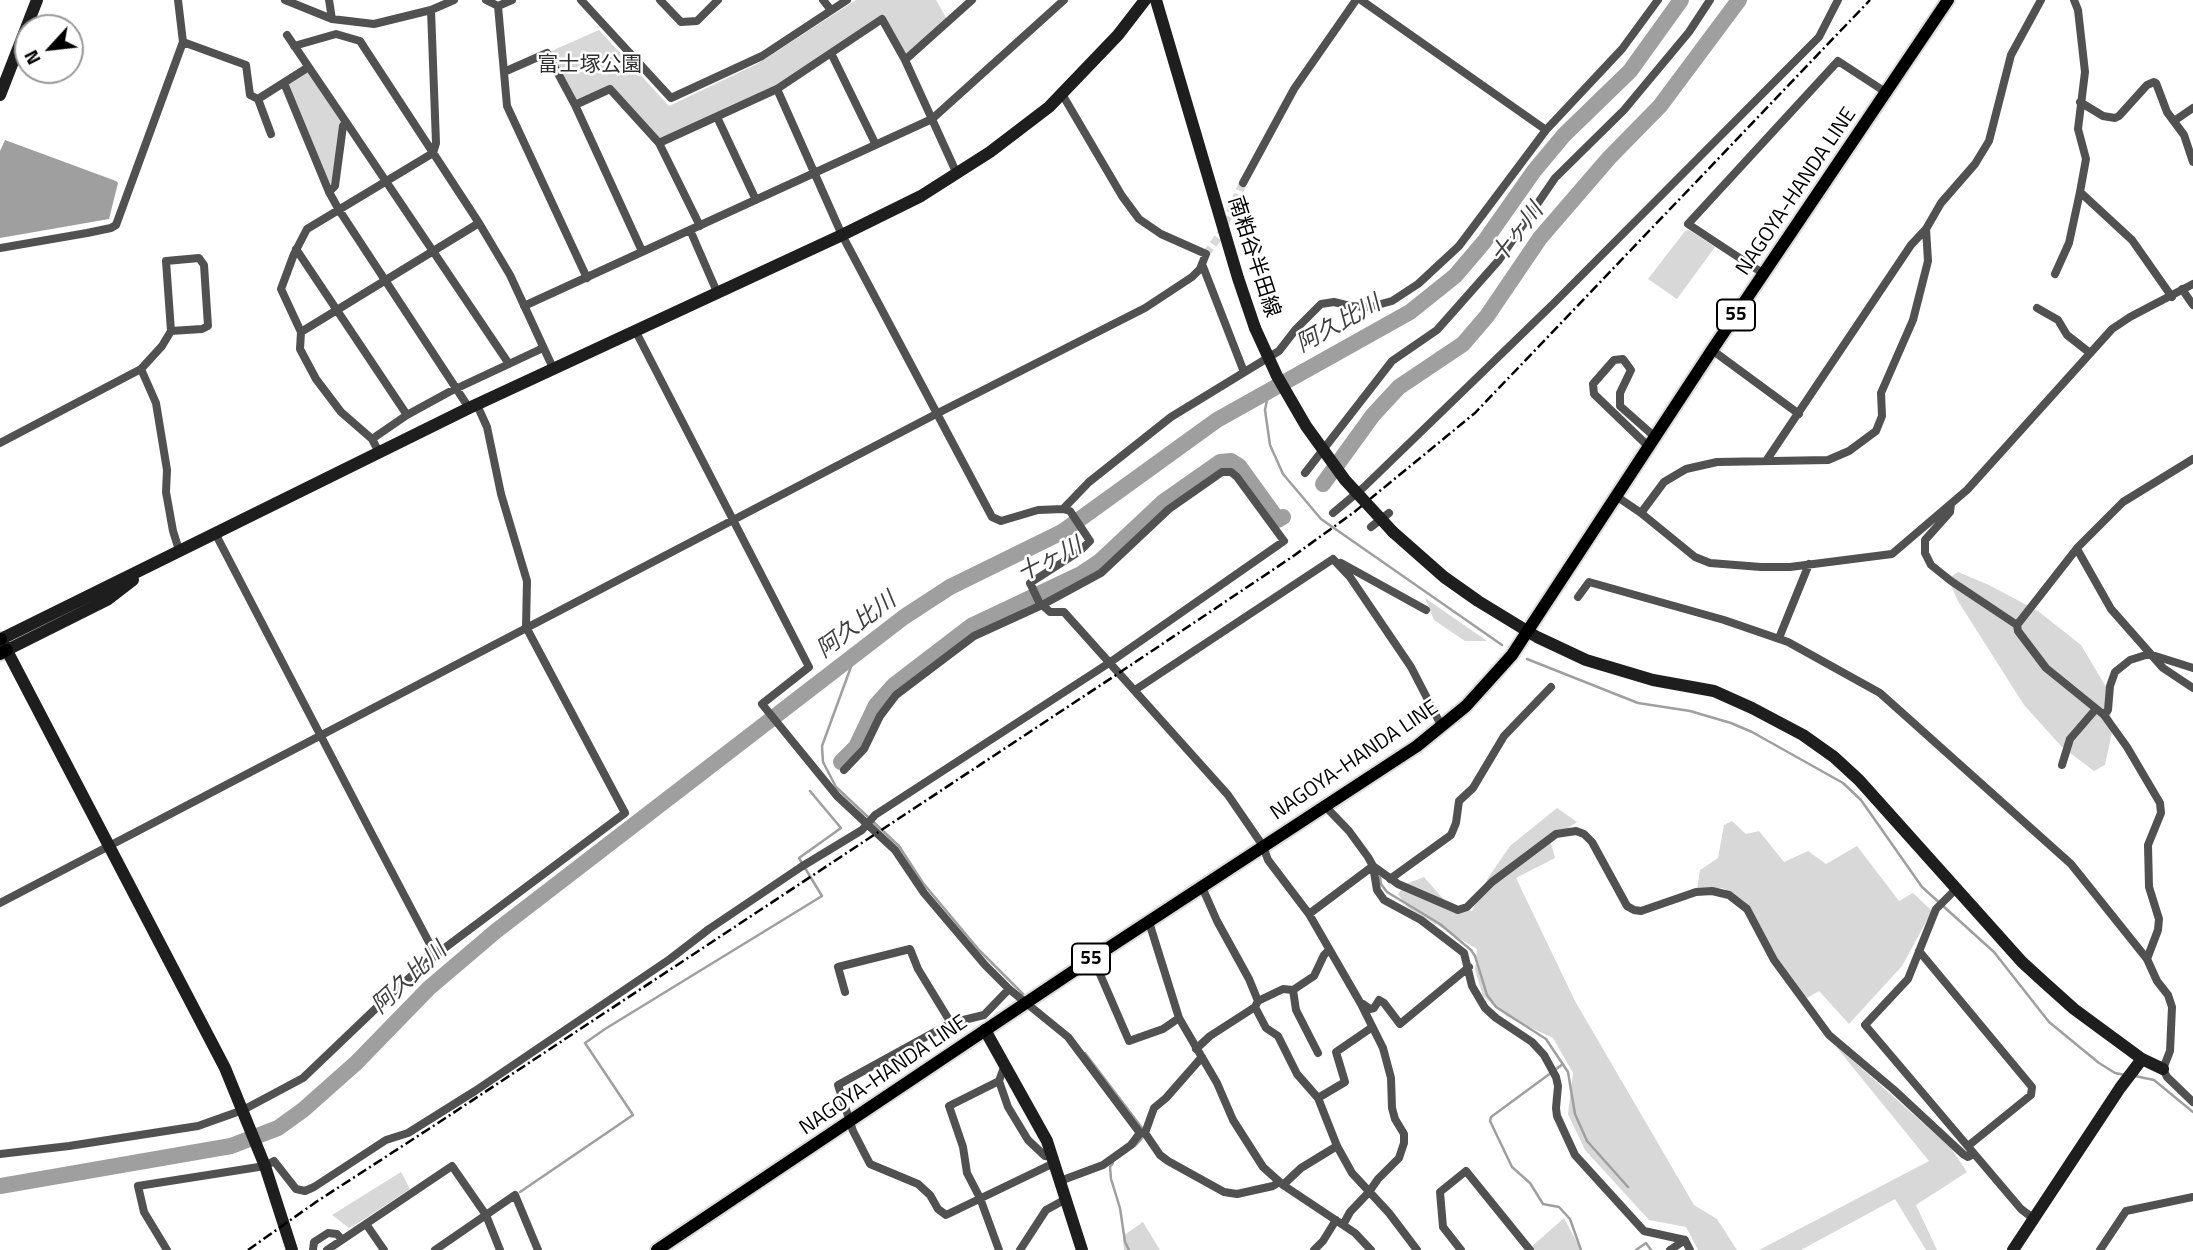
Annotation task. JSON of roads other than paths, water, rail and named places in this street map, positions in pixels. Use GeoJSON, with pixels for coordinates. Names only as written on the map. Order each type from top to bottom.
{"type":"FeatureCollection","features":[{"type":"Feature","properties":{"kind":"main road","name":"NAGOYA-HANDA LINE"},"geometry":{"type":"LineString","coordinates":[[657,1250],[1025,1003],[1417,746],[1466,706],[1514,652],[1712,350],[1948,0]]}},
{"type":"Feature","properties":{"kind":"street"},"geometry":{"type":"LineString","coordinates":[[0,95],[37,0]]}},
{"type":"Feature","properties":{"kind":"street"},"geometry":{"type":"LineString","coordinates":[[0,248],[87,233],[116,225],[183,42],[178,0]]}},
{"type":"Feature","properties":{"kind":"street"},"geometry":{"type":"LineString","coordinates":[[285,0],[306,4],[313,13],[332,19],[374,24],[431,10],[454,0]]}},
{"type":"Feature","properties":{"kind":"street"},"geometry":{"type":"LineString","coordinates":[[329,0],[332,19]]}},
{"type":"Feature","properties":{"kind":"street"},"geometry":{"type":"LineString","coordinates":[[486,0],[498,6],[512,0]]}},
{"type":"Feature","properties":{"kind":"street"},"geometry":{"type":"LineString","coordinates":[[581,0],[671,98],[762,56],[847,0]]}},
{"type":"Feature","properties":{"kind":"street"},"geometry":{"type":"LineString","coordinates":[[660,0],[681,22],[697,21],[718,0]]}},
{"type":"Feature","properties":{"kind":"street"},"geometry":{"type":"LineString","coordinates":[[823,0],[831,10]]}},
{"type":"Feature","properties":{"kind":"street"},"geometry":{"type":"LineString","coordinates":[[905,60],[972,0]]}},
{"type":"Feature","properties":{"kind":"street"},"geometry":{"type":"LineString","coordinates":[[524,306],[932,119],[1064,0]]}},
{"type":"Feature","properties":{"kind":"street"},"geometry":{"type":"LineString","coordinates":[[292,1250],[265,1166],[225,1068],[2,644],[175,552],[553,368],[842,235],[921,195],[957,174],[1018,131],[1062,94],[1118,34],[1145,0]]}},
{"type":"Feature","properties":{"kind":"street","name":"南粕谷半田線"},"geometry":{"type":"LineString","coordinates":[[1156,0],[1255,328],[1277,376],[1306,426],[1345,480],[1393,532],[1466,593],[1527,632],[1586,660],[1653,680],[1714,691],[1803,735],[1834,757],[1858,780],[1952,892],[2045,984],[2142,1059],[2163,1069]]}},
{"type":"Feature","properties":{"kind":"street"},"geometry":{"type":"LineString","coordinates":[[1243,183],[1294,89],[1358,0],[1546,130]]}},
{"type":"Feature","properties":{"kind":"street"},"geometry":{"type":"LineString","coordinates":[[1067,510],[1088,482],[1171,417],[1279,351],[1321,304],[1334,302],[1370,307],[1392,300],[1418,284],[1459,246],[1546,130],[1622,49],[1658,0]]}},
{"type":"Feature","properties":{"kind":"street"},"geometry":{"type":"LineString","coordinates":[[1306,473],[1392,361],[1437,330],[1499,260],[1555,178],[1624,110],[1689,32],[1710,0]]}},
{"type":"Feature","properties":{"kind":"street"},"geometry":{"type":"LineString","coordinates":[[1333,513],[1364,487],[1543,314],[1819,37],[1838,0]]}},
{"type":"Feature","properties":{"kind":"street"},"geometry":{"type":"LineString","coordinates":[[2055,274],[2069,243],[2086,159],[2078,129],[2085,72],[2078,10],[2074,0]]}},
{"type":"Feature","properties":{"kind":"street"},"geometry":{"type":"LineString","coordinates":[[1766,461],[1911,246],[1926,229],[1941,203],[1975,164],[1989,141],[2011,55],[2039,1]]}},
{"type":"Feature","properties":{"kind":"street"},"geometry":{"type":"LineString","coordinates":[[498,6],[507,106],[587,278]]}},
{"type":"Feature","properties":{"kind":"street"},"geometry":{"type":"LineString","coordinates":[[431,10],[436,130],[433,153]]}},
{"type":"Feature","properties":{"kind":"street"},"geometry":{"type":"LineString","coordinates":[[659,143],[777,89],[882,19],[905,60],[957,174]]}},
{"type":"Feature","properties":{"kind":"street"},"geometry":{"type":"LineString","coordinates":[[293,46],[336,34],[360,41],[510,275],[553,368]]}},
{"type":"Feature","properties":{"kind":"street"},"geometry":{"type":"LineString","coordinates":[[286,35],[509,363]]}},
{"type":"Feature","properties":{"kind":"street"},"geometry":{"type":"LineString","coordinates":[[183,42],[246,65],[250,95],[258,99],[271,134]]}},
{"type":"Feature","properties":{"kind":"street"},"geometry":{"type":"LineString","coordinates":[[831,52],[876,143]]}},
{"type":"Feature","properties":{"kind":"street"},"geometry":{"type":"LineString","coordinates":[[504,72],[547,53],[575,105],[642,251]]}},
{"type":"Feature","properties":{"kind":"street"},"geometry":{"type":"LineString","coordinates":[[1764,274],[1688,223],[1838,61],[1886,93]]}},
{"type":"Feature","properties":{"kind":"street"},"geometry":{"type":"LineString","coordinates":[[258,99],[307,68]]}},
{"type":"Feature","properties":{"kind":"street"},"geometry":{"type":"LineString","coordinates":[[0,1154],[198,1126],[245,1114],[303,1078],[402,984],[438,954],[625,813],[526,627],[527,581],[501,494],[487,426],[457,388],[339,210],[284,83]]}},
{"type":"Feature","properties":{"kind":"street"},"geometry":{"type":"LineString","coordinates":[[2080,102],[2103,116],[2115,118],[2119,117],[2147,85],[2156,83],[2161,102],[2184,135],[2193,162]]}},
{"type":"Feature","properties":{"kind":"street"},"geometry":{"type":"LineString","coordinates":[[575,105],[610,89],[659,143],[700,226]]}},
{"type":"Feature","properties":{"kind":"street"},"geometry":{"type":"LineString","coordinates":[[777,89],[842,235],[992,517],[1001,522],[1038,510],[1067,510]]}},
{"type":"Feature","properties":{"kind":"street"},"geometry":{"type":"LineString","coordinates":[[0,903],[938,412],[1145,308],[1192,277],[1206,254],[1161,234],[1139,219],[1122,196],[1062,94]]}},
{"type":"Feature","properties":{"kind":"street"},"geometry":{"type":"LineString","coordinates":[[2175,121],[2193,108]]}},
{"type":"Feature","properties":{"kind":"street"},"geometry":{"type":"LineString","coordinates":[[716,117],[755,200]]}},
{"type":"Feature","properties":{"kind":"street"},"geometry":{"type":"LineString","coordinates":[[329,192],[335,186],[343,126],[346,122]]}},
{"type":"Feature","properties":{"kind":"street"},"geometry":{"type":"LineString","coordinates":[[380,453],[372,439],[355,426],[326,394],[300,349],[301,332],[281,289],[296,249],[307,229],[433,153]]}},
{"type":"Feature","properties":{"kind":"street"},"geometry":{"type":"LineString","coordinates":[[2080,192],[2132,240],[2172,296]]}},
{"type":"Feature","properties":{"kind":"street"},"geometry":{"type":"LineString","coordinates":[[301,332],[479,223]]}},
{"type":"Feature","properties":{"kind":"street"},"geometry":{"type":"LineString","coordinates":[[1641,513],[1664,482],[1686,469],[1717,462],[1828,460],[1849,451],[1876,432],[1882,416],[1881,393],[1913,320],[1928,261],[1926,229]]}},
{"type":"Feature","properties":{"kind":"street"},"geometry":{"type":"LineString","coordinates":[[690,230],[717,292]]}},
{"type":"Feature","properties":{"kind":"street"},"geometry":{"type":"LineString","coordinates":[[296,249],[407,415]]}},
{"type":"Feature","properties":{"kind":"street"},"geometry":{"type":"LineString","coordinates":[[0,443],[141,369],[162,346],[171,331],[166,261],[199,258],[204,265],[208,326],[202,329],[171,331]]}},
{"type":"Feature","properties":{"kind":"street"},"geometry":{"type":"LineString","coordinates":[[1202,264],[1244,372]]}},
{"type":"Feature","properties":{"kind":"street"},"geometry":{"type":"LineString","coordinates":[[1616,496],[1695,557],[1710,563],[1761,567],[1892,554],[1967,490],[2112,329],[2193,284]]}},
{"type":"Feature","properties":{"kind":"street"},"geometry":{"type":"LineString","coordinates":[[2182,289],[2193,305]]}},
{"type":"Feature","properties":{"kind":"street"},"geometry":{"type":"LineString","coordinates":[[2037,308],[2058,320],[2067,335],[2090,353]]}},
{"type":"Feature","properties":{"kind":"street"},"geometry":{"type":"LineString","coordinates":[[635,330],[809,667],[762,704],[837,796],[895,850],[924,894],[1009,989],[1068,1037],[1142,1133],[1168,1161],[1224,1192],[1237,1194],[1281,1183],[1337,1146]]}},
{"type":"Feature","properties":{"kind":"street"},"geometry":{"type":"LineString","coordinates":[[372,439],[407,415],[457,388],[543,348]]}},
{"type":"Feature","properties":{"kind":"street"},"geometry":{"type":"LineString","coordinates":[[1712,350],[1799,414]]}},
{"type":"Feature","properties":{"kind":"street"},"geometry":{"type":"LineString","coordinates":[[1618,358],[1629,365],[1631,370],[1619,400],[1624,411],[1652,442],[1594,394],[1593,384],[1618,358]]}},
{"type":"Feature","properties":{"kind":"street"},"geometry":{"type":"LineString","coordinates":[[141,369],[156,403],[167,470],[166,492],[175,552]]}},
{"type":"Feature","properties":{"kind":"street"},"geometry":{"type":"LineString","coordinates":[[1601,402],[1611,402],[1620,393]]}},
{"type":"Feature","properties":{"kind":"street"},"geometry":{"type":"LineString","coordinates":[[2017,625],[2077,549],[2123,502],[2193,459]]}},
{"type":"Feature","properties":{"kind":"street"},"geometry":{"type":"LineString","coordinates":[[167,1250],[144,1212],[138,1186],[265,1166],[274,1161],[296,1189],[305,1191],[314,1187],[386,1140],[408,1133],[475,1091],[670,959],[799,867],[862,830],[875,815],[1109,663],[1284,541],[1237,477],[1231,472],[1223,472],[1169,509],[1101,573],[974,636],[896,695],[880,716],[864,750],[844,770]]}},
{"type":"Feature","properties":{"kind":"street"},"geometry":{"type":"LineString","coordinates":[[1951,504],[1950,512],[1925,540],[1927,559],[1937,571],[2017,625],[2018,631],[2046,668],[2104,715],[2127,747],[2160,803],[2161,813],[2148,845],[2147,857],[2149,887],[2159,919],[2158,930],[2147,959]]}},
{"type":"Feature","properties":{"kind":"street"},"geometry":{"type":"LineString","coordinates":[[1067,510],[1090,541],[1030,583],[1040,603],[1050,612],[1064,612],[1228,795],[1264,846],[1268,860],[1309,914],[1361,1004],[1388,1061],[1392,1108],[1404,1134],[1399,1158],[1314,1250]]}},
{"type":"Feature","properties":{"kind":"street"},"geometry":{"type":"LineString","coordinates":[[1371,527],[1389,513]]}},
{"type":"Feature","properties":{"kind":"street"},"geometry":{"type":"LineString","coordinates":[[215,533],[374,838],[438,954]]}},
{"type":"Feature","properties":{"kind":"street"},"geometry":{"type":"LineString","coordinates":[[2077,549],[2111,609],[2163,668],[2193,688]]}},
{"type":"Feature","properties":{"kind":"street"},"geometry":{"type":"LineString","coordinates":[[1333,559],[1426,610]]}},
{"type":"Feature","properties":{"kind":"street"},"geometry":{"type":"LineString","coordinates":[[1135,690],[1333,559]]}},
{"type":"Feature","properties":{"kind":"street"},"geometry":{"type":"LineString","coordinates":[[1333,559],[1350,577],[1410,667],[1441,727]]}},
{"type":"Feature","properties":{"kind":"street"},"geometry":{"type":"LineString","coordinates":[[1779,638],[1809,564]]}},
{"type":"Feature","properties":{"kind":"street"},"geometry":{"type":"LineString","coordinates":[[1578,597],[1589,582],[1779,638],[1880,693],[2071,864],[2147,959],[2172,1007],[2170,1051],[2163,1069],[2167,1077],[2193,1102]]}},
{"type":"Feature","properties":{"kind":"street"},"geometry":{"type":"LineString","coordinates":[[2104,715],[2108,710],[2110,686],[2115,672],[2130,660],[2149,654],[2193,667]]}},
{"type":"Feature","properties":{"kind":"street"},"geometry":{"type":"LineString","coordinates":[[1390,879],[1451,835],[1456,823],[1459,801],[1476,783],[1504,736],[1552,687]]}},
{"type":"Feature","properties":{"kind":"street"},"geometry":{"type":"LineString","coordinates":[[2062,765],[2070,739],[2095,710]]}},
{"type":"Feature","properties":{"kind":"street"},"geometry":{"type":"LineString","coordinates":[[1324,805],[1349,831],[1373,866],[1390,879],[1458,910],[1467,907],[1492,881],[1556,834],[1576,831],[1584,834],[1591,842],[1627,906],[1634,910],[1641,911],[1696,892],[1712,891],[1729,895],[1744,904],[1774,960],[1829,1035],[1893,1089],[1963,1154],[1968,1157],[1974,1154]]}},
{"type":"Feature","properties":{"kind":"street"},"geometry":{"type":"LineString","coordinates":[[1309,914],[1373,866]]}},
{"type":"Feature","properties":{"kind":"street"},"geometry":{"type":"LineString","coordinates":[[1373,866],[1377,890],[1384,900],[1441,934],[1464,953],[1472,986],[1485,1008],[1532,1042],[1552,1067],[1558,1086],[1557,1116],[1575,1155],[1644,1231],[1685,1240]]}},
{"type":"Feature","properties":{"kind":"street"},"geometry":{"type":"LineString","coordinates":[[1202,887],[1266,1028],[1278,1036],[1297,1074],[1318,1098],[1337,1146],[1352,1173],[1389,1213],[1417,1250]]}},
{"type":"Feature","properties":{"kind":"street"},"geometry":{"type":"LineString","coordinates":[[1952,892],[1936,909],[1908,979],[1865,1025],[2021,1209],[2034,1219]]}},
{"type":"Feature","properties":{"kind":"street"},"geometry":{"type":"LineString","coordinates":[[1149,922],[1179,1018],[1239,1130],[1263,1167],[1281,1183],[1355,1233],[1371,1250]]}},
{"type":"Feature","properties":{"kind":"street"},"geometry":{"type":"LineString","coordinates":[[845,992],[838,967],[910,949],[918,969],[951,1023]]}},
{"type":"Feature","properties":{"kind":"street"},"geometry":{"type":"LineString","coordinates":[[1196,1049],[1256,1004],[1283,989],[1293,990],[1314,976],[1328,951]]}},
{"type":"Feature","properties":{"kind":"street"},"geometry":{"type":"LineString","coordinates":[[1919,951],[2032,1087],[2031,1095],[1968,1146]]}},
{"type":"Feature","properties":{"kind":"street"},"geometry":{"type":"LineString","coordinates":[[1093,958],[1129,1041],[1163,1029],[1179,1018]]}},
{"type":"Feature","properties":{"kind":"street"},"geometry":{"type":"LineString","coordinates":[[1361,1004],[1374,1009],[1379,1000],[1400,1024],[1469,967]]}},
{"type":"Feature","properties":{"kind":"street"},"geometry":{"type":"LineString","coordinates":[[1009,989],[984,1015],[951,1023],[908,1049],[838,1085],[850,1122],[870,1164],[918,1184],[946,1215],[1053,1160]]}},
{"type":"Feature","properties":{"kind":"street"},"geometry":{"type":"LineString","coordinates":[[1293,990],[1296,1010],[1318,1054]]}},
{"type":"Feature","properties":{"kind":"street"},"geometry":{"type":"LineString","coordinates":[[1318,1098],[1345,1082],[1336,1052],[1371,1028]]}},
{"type":"Feature","properties":{"kind":"street"},"geometry":{"type":"LineString","coordinates":[[985,1030],[1047,1141],[1082,1250]]}},
{"type":"Feature","properties":{"kind":"street"},"geometry":{"type":"LineString","coordinates":[[1060,1181],[1102,1165],[1131,1145],[1142,1133],[1154,1108],[1202,1057]]}},
{"type":"Feature","properties":{"kind":"street"},"geometry":{"type":"LineString","coordinates":[[2013,1250],[2142,1059]]}},
{"type":"Feature","properties":{"kind":"street"},"geometry":{"type":"LineString","coordinates":[[1007,1067],[999,1081],[1008,1107],[1028,1140],[1053,1160]]}},
{"type":"Feature","properties":{"kind":"street"},"geometry":{"type":"LineString","coordinates":[[999,1081],[949,1106],[963,1147],[967,1173],[980,1198],[999,1250]]}},
{"type":"Feature","properties":{"kind":"street"},"geometry":{"type":"LineString","coordinates":[[327,1250],[452,1166],[486,1214],[500,1250]]}},
{"type":"Feature","properties":{"kind":"street"},"geometry":{"type":"LineString","coordinates":[[1461,1250],[1443,1227],[1440,1192],[1466,1171],[1530,1250]]}},
{"type":"Feature","properties":{"kind":"street"},"geometry":{"type":"LineString","coordinates":[[435,1250],[515,1195],[538,1250]]}},
{"type":"Feature","properties":{"kind":"street"},"geometry":{"type":"LineString","coordinates":[[2100,1250],[2126,1211],[2193,1197]]}},
{"type":"Feature","properties":{"kind":"street"},"geometry":{"type":"LineString","coordinates":[[1020,1250],[1046,1210],[1066,1199]]}},
{"type":"Feature","properties":{"kind":"street"},"geometry":{"type":"LineString","coordinates":[[366,1224],[384,1250]]}},
{"type":"Feature","properties":{"kind":"street"},"geometry":{"type":"LineString","coordinates":[[313,1250],[314,1242],[328,1233],[337,1234],[342,1240]]}},
{"type":"Feature","properties":{"kind":"street"},"geometry":{"type":"LineString","coordinates":[[1671,1250],[1685,1240]]}},
{"type":"Feature","properties":{"kind":"street"},"geometry":{"type":"LineString","coordinates":[[1685,1240],[1690,1250]]}},
{"type":"Feature","properties":{"kind":"waterway","name":"阿久比川"},"geometry":{"type":"LineString","coordinates":[[0,1186],[231,1146],[278,1128],[303,1110],[356,1063],[429,988],[496,931],[904,617],[950,587],[1062,532],[1217,420],[1410,312],[1455,276],[1484,242],[1534,171],[1564,135],[1630,71],[1681,0]]}},
{"type":"Feature","properties":{"kind":"waterway","name":"十ヶ川"},"geometry":{"type":"LineString","coordinates":[[1323,484],[1373,415],[1399,387],[1463,344],[1487,316],[1540,238],[1609,158],[1660,106],[1739,0]]}},
{"type":"Feature","properties":{"kind":"waterway"},"geometry":{"type":"LineString","coordinates":[[1269,390],[1265,410],[1270,445],[1283,474],[1321,519],[1502,645]]}},
{"type":"Feature","properties":{"kind":"waterway","name":"十ヶ川"},"geometry":{"type":"LineString","coordinates":[[841,762],[856,747],[876,705],[894,685],[971,626],[1081,574],[1099,562],[1163,502],[1220,462],[1231,461],[1239,466],[1278,520],[1283,517]]}},
{"type":"Feature","properties":{"kind":"waterway"},"geometry":{"type":"LineString","coordinates":[[851,657],[852,664],[822,746],[823,762],[836,787],[899,846],[923,883],[979,950],[1027,998]]}},
{"type":"Feature","properties":{"kind":"waterway"},"geometry":{"type":"LineString","coordinates":[[1527,659],[1638,703],[1690,711],[1731,723],[1843,783],[1861,800],[1922,887],[1994,952],[2049,1022],[2099,1063],[2115,1073],[2125,1075]]}},
{"type":"Feature","properties":{"kind":"waterway"},"geometry":{"type":"LineString","coordinates":[[802,863],[799,858],[841,828],[810,791]]}},
{"type":"Feature","properties":{"kind":"waterway"},"geometry":{"type":"LineString","coordinates":[[520,1192],[633,1115],[585,1043],[822,896],[805,868]]}},
{"type":"Feature","properties":{"kind":"waterway"},"geometry":{"type":"LineString","coordinates":[[1380,877],[1387,892],[1440,924],[1471,950],[1487,995],[1496,1007],[1546,1039],[1568,1072],[1575,1114],[1587,1141],[1628,1187]]}},
{"type":"Feature","properties":{"kind":"waterway"},"geometry":{"type":"LineString","coordinates":[[1085,1053],[1142,1128],[1143,1137],[1135,1146]]}},
{"type":"Feature","properties":{"kind":"waterway"},"geometry":{"type":"LineString","coordinates":[[1563,1064],[1491,1117],[1490,1121],[1512,1167],[1530,1183],[1543,1204],[1559,1207],[1570,1219],[1581,1250]]}},
{"type":"Feature","properties":{"kind":"waterway"},"geometry":{"type":"LineString","coordinates":[[2135,1076],[2154,1080],[2193,1112]]}},
{"type":"Feature","properties":{"kind":"waterway"},"geometry":{"type":"LineString","coordinates":[[1113,1163],[1110,1167],[1111,1179],[1129,1250]]}},
{"type":"Feature","properties":{"kind":"waterway"},"geometry":{"type":"LineString","coordinates":[[1636,1250],[1646,1243],[1651,1250]]}},
{"type":"Feature","properties":{"kind":"tunnel"},"geometry":{"type":"LineString","coordinates":[[1206,254],[1220,235],[1243,183]]}},
{"type":"Feature","properties":{"kind":"railway"},"geometry":{"type":"LineString","coordinates":[[248,1250],[316,1202],[1119,673],[1353,513],[1475,413],[1870,0]]}},
{"type":"Feature","properties":{"kind":"park label","name":"富士塚公園"},"geometry":{"type":"Point","coordinates":[590,66]}}]}
